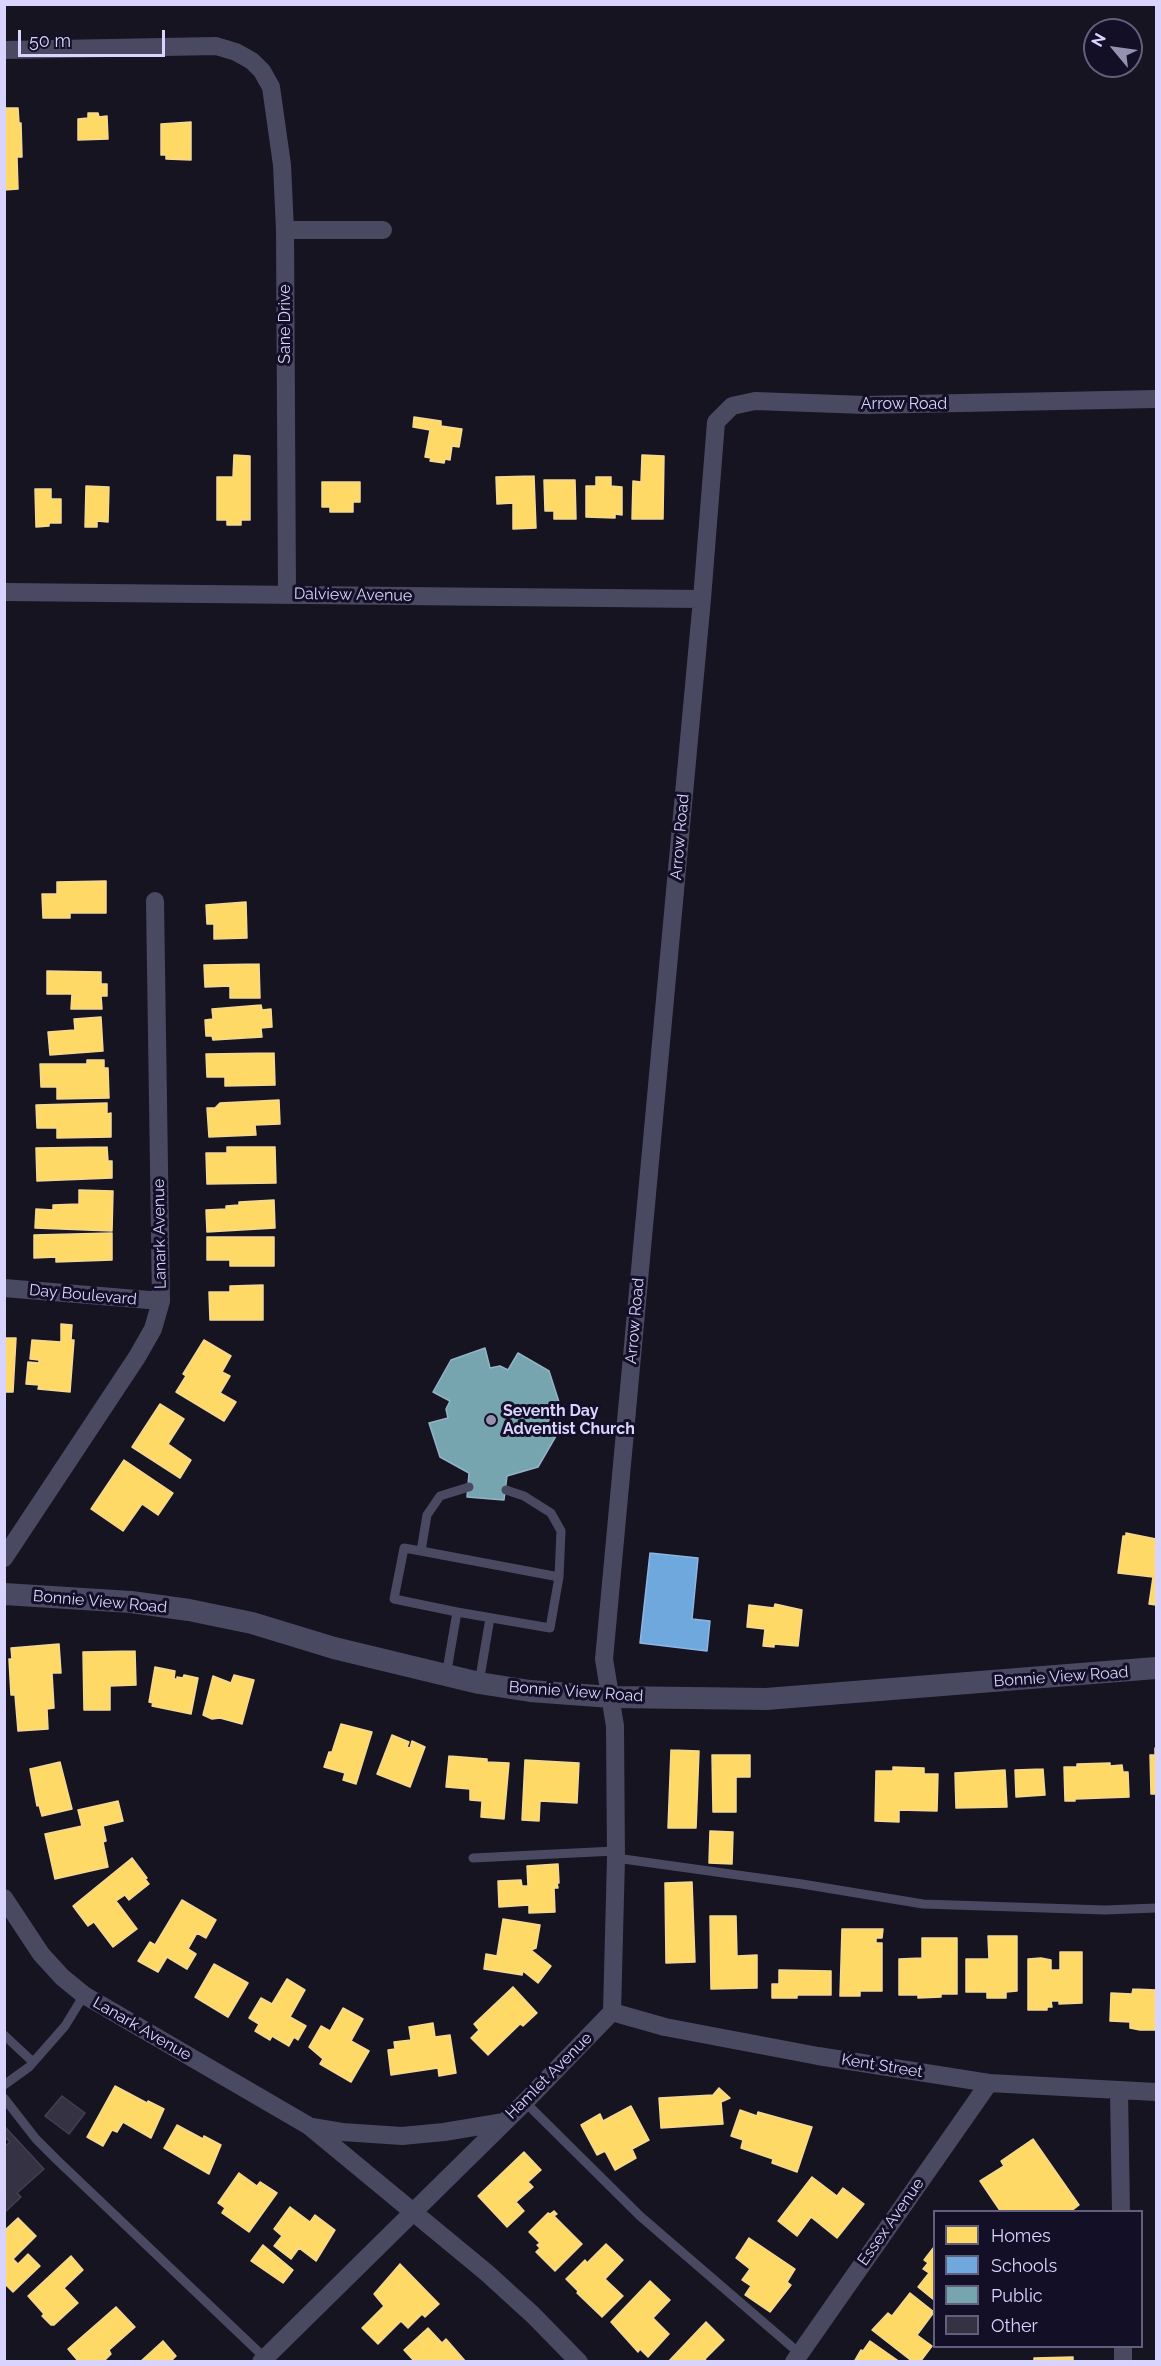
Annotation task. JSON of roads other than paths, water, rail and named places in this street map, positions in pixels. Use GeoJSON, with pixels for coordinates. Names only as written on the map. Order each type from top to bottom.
{"type":"FeatureCollection","features":[{"type":"Feature","properties":{"kind":"street","name":"Sane Drive"},"geometry":{"type":"LineString","coordinates":[[4,50],[216,46],[236,52],[252,61],[262,71],[272,87],[282,165],[285,230],[287,594]]}},
{"type":"Feature","properties":{"kind":"street"},"geometry":{"type":"LineString","coordinates":[[285,230],[383,230]]}},
{"type":"Feature","properties":{"kind":"street","name":"Arrow Road"},"geometry":{"type":"LineString","coordinates":[[611,1697],[604,1659],[702,598],[716,422],[732,406],[755,400],[865,405],[1156,399]]}},
{"type":"Feature","properties":{"kind":"street","name":"Dalview Avenue"},"geometry":{"type":"LineString","coordinates":[[4,592],[702,598]]}},
{"type":"Feature","properties":{"kind":"street","name":"Lanark Avenue"},"geometry":{"type":"LineString","coordinates":[[4,1558],[137,1357],[153,1329],[161,1301],[154,901]]}},
{"type":"Feature","properties":{"kind":"street","name":"Day Boulevard"},"geometry":{"type":"LineString","coordinates":[[4,1288],[161,1301]]}},
{"type":"Feature","properties":{"kind":"street","name":"Bonnie View Road"},"geometry":{"type":"LineString","coordinates":[[4,1594],[131,1602],[189,1610],[252,1623],[334,1648],[479,1683],[530,1691],[611,1697],[766,1699],[1156,1668]]}},
{"type":"Feature","properties":{"kind":"street"},"geometry":{"type":"LineString","coordinates":[[611,1697],[615,1726],[612,2012]]}},
{"type":"Feature","properties":{"kind":"street","name":"Lanark Avenue"},"geometry":{"type":"LineString","coordinates":[[4,1898],[41,1954],[62,1977],[84,1995],[309,2126],[533,2315],[579,2361]]}},
{"type":"Feature","properties":{"kind":"street","name":"Kent Street"},"geometry":{"type":"LineString","coordinates":[[612,2012],[665,2027],[818,2056],[989,2083],[1156,2092]]}},
{"type":"Feature","properties":{"kind":"street","name":"Hamlet Avenue"},"geometry":{"type":"LineString","coordinates":[[263,2360],[525,2102],[612,2012]]}},
{"type":"Feature","properties":{"kind":"street","name":"Essex Avenue"},"geometry":{"type":"LineString","coordinates":[[797,2357],[989,2083]]}},
{"type":"Feature","properties":{"kind":"street"},"geometry":{"type":"LineString","coordinates":[[1119,2091],[1121,2210]]}},
{"type":"Feature","properties":{"kind":"street","name":"Lanark Avenue"},"geometry":{"type":"LineString","coordinates":[[309,2126],[342,2132],[402,2136],[504,2122]]}},
{"type":"Feature","properties":{"kind":"lane"},"geometry":{"type":"LineString","coordinates":[[422,1551],[427,1515],[440,1496],[469,1487]]}},
{"type":"Feature","properties":{"kind":"lane"},"geometry":{"type":"LineString","coordinates":[[506,1490],[524,1497],[551,1513],[561,1531],[560,1577],[550,1628],[394,1599],[404,1548],[560,1577]]}},
{"type":"Feature","properties":{"kind":"lane"},"geometry":{"type":"LineString","coordinates":[[446,1676],[457,1612]]}},
{"type":"Feature","properties":{"kind":"lane"},"geometry":{"type":"LineString","coordinates":[[479,1683],[490,1618]]}},
{"type":"Feature","properties":{"kind":"lane"},"geometry":{"type":"LineString","coordinates":[[473,1858],[615,1854],[923,1904],[1105,1910],[1156,1908]]}},
{"type":"Feature","properties":{"kind":"lane"},"geometry":{"type":"LineString","coordinates":[[4,2085],[33,2062],[65,2026],[84,1995]]}},
{"type":"Feature","properties":{"kind":"lane"},"geometry":{"type":"LineString","coordinates":[[4,2035],[33,2062]]}},
{"type":"Feature","properties":{"kind":"lane"},"geometry":{"type":"LineString","coordinates":[[4,2098],[36,2139],[263,2360]]}},
{"type":"Feature","properties":{"kind":"lane"},"geometry":{"type":"LineString","coordinates":[[525,2102],[640,2216],[797,2357]]}},
{"type":"Feature","properties":{"kind":"place","name":"Seventh Day Adventist Church"},"geometry":{"type":"Point","coordinates":[491,1420]}}]}
